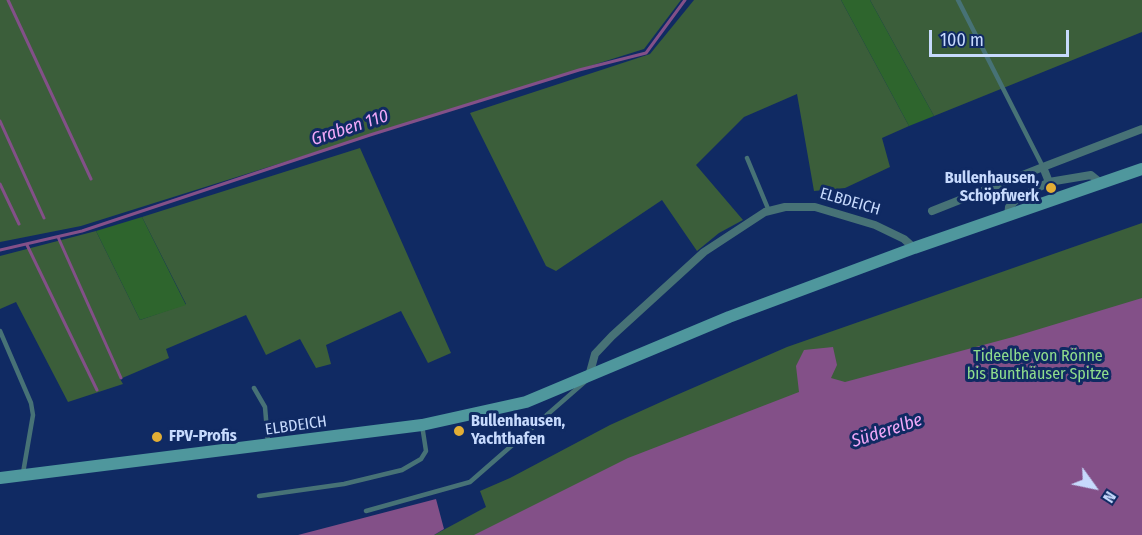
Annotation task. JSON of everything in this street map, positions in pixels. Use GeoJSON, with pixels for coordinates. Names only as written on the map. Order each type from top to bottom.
{"type":"FeatureCollection","features":[{"type":"Feature","properties":{"kind":"street"},"geometry":{"type":"LineString","coordinates":[[932,211],[1142,129]]}},
{"type":"Feature","properties":{"kind":"street"},"geometry":{"type":"LineString","coordinates":[[1043,167],[1049,182]]}},
{"type":"Feature","properties":{"kind":"street","name":"ELBDEICH"},"geometry":{"type":"LineString","coordinates":[[0,478],[422,425],[526,402],[729,317],[914,248],[1142,169]]}},
{"type":"Feature","properties":{"kind":"street"},"geometry":{"type":"LineString","coordinates":[[1008,216],[1009,207],[1016,200],[1049,182],[1091,175],[1102,184]]}},
{"type":"Feature","properties":{"kind":"street","name":"ELBDEICH"},"geometry":{"type":"LineString","coordinates":[[589,376],[595,354],[612,336],[704,252],[769,211],[785,207],[815,207],[875,225],[904,239],[914,248]]}},
{"type":"Feature","properties":{"kind":"lane"},"geometry":{"type":"LineString","coordinates":[[958,0],[1043,167]]}},
{"type":"Feature","properties":{"kind":"lane"},"geometry":{"type":"LineString","coordinates":[[747,158],[769,211]]}},
{"type":"Feature","properties":{"kind":"lane"},"geometry":{"type":"LineString","coordinates":[[0,331],[31,403],[33,415],[23,462],[23,475]]}},
{"type":"Feature","properties":{"kind":"lane"},"geometry":{"type":"LineString","coordinates":[[366,511],[470,482],[578,390],[589,376]]}},
{"type":"Feature","properties":{"kind":"lane"},"geometry":{"type":"LineString","coordinates":[[254,388],[265,407],[268,446]]}},
{"type":"Feature","properties":{"kind":"lane"},"geometry":{"type":"LineString","coordinates":[[259,496],[344,484],[407,468],[421,459],[426,451],[422,425]]}},
{"type":"Feature","properties":{"kind":"green space"},"geometry":{"type":"Polygon","coordinates":[[[0,0],[681,0],[644,49],[81,226],[0,242],[0,0]]]}},
{"type":"Feature","properties":{"kind":"green space"},"geometry":{"type":"Polygon","coordinates":[[[694,0],[841,0],[909,126],[882,138],[890,167],[845,188],[814,191],[797,94],[744,117],[696,165],[743,220],[719,233],[697,251],[662,200],[556,271],[546,266],[470,113],[650,54],[694,0]]]}},
{"type":"Feature","properties":{"kind":"green space"},"geometry":{"type":"Polygon","coordinates":[[[841,0],[870,0],[934,116],[909,126],[841,0]]]}},
{"type":"Feature","properties":{"kind":"green space"},"geometry":{"type":"Polygon","coordinates":[[[870,0],[1142,0],[1142,32],[934,116],[870,0]]]}},
{"type":"Feature","properties":{"kind":"green space"},"geometry":{"type":"Polygon","coordinates":[[[360,148],[451,353],[428,363],[401,311],[326,345],[331,364],[316,368],[300,339],[266,355],[246,315],[166,349],[169,358],[120,379],[123,384],[68,402],[16,302],[0,309],[0,256],[96,231],[140,320],[186,304],[142,217],[360,148]]]}},
{"type":"Feature","properties":{"kind":"green space"},"geometry":{"type":"Polygon","coordinates":[[[142,217],[186,305],[140,320],[96,231],[142,217]]]}},
{"type":"Feature","properties":{"kind":"green space","name":"Tideelbe von Rönne bis Bunthäuser Spitze"},"geometry":{"type":"Polygon","coordinates":[[[1142,223],[1142,442],[843,535],[434,535],[486,507],[480,491],[510,478],[610,425],[672,397],[787,347],[1142,223]]]}},
{"type":"Feature","properties":{"kind":"water","name":"Tideelbe von Rönne bis Bunthäuser Spitze"},"geometry":{"type":"Polygon","coordinates":[[[1142,298],[1142,535],[474,535],[628,458],[799,392],[796,366],[804,350],[833,347],[837,365],[831,378],[845,382],[1013,337],[1142,298]]]}},
{"type":"Feature","properties":{"kind":"water"},"geometry":{"type":"Polygon","coordinates":[[[436,499],[444,529],[434,535],[298,535],[436,499]]]}},
{"type":"Feature","properties":{"kind":"waterway"},"geometry":{"type":"LineString","coordinates":[[8,0],[91,179]]}},
{"type":"Feature","properties":{"kind":"waterway","name":"Graben 110"},"geometry":{"type":"LineString","coordinates":[[0,250],[82,231],[370,135],[579,70],[646,53],[685,0]]}},
{"type":"Feature","properties":{"kind":"waterway"},"geometry":{"type":"LineString","coordinates":[[0,121],[44,218]]}},
{"type":"Feature","properties":{"kind":"waterway"},"geometry":{"type":"LineString","coordinates":[[0,184],[19,224]]}},
{"type":"Feature","properties":{"kind":"waterway"},"geometry":{"type":"LineString","coordinates":[[58,237],[121,378]]}},
{"type":"Feature","properties":{"kind":"waterway"},"geometry":{"type":"LineString","coordinates":[[27,245],[97,390]]}},
{"type":"Feature","properties":{"kind":"place","name":"Bullenhausen, Schöpfwerk"},"geometry":{"type":"Point","coordinates":[1051,188]}},
{"type":"Feature","properties":{"kind":"place","name":"Bullenhausen, Yachthafen"},"geometry":{"type":"Point","coordinates":[459,431]}},
{"type":"Feature","properties":{"kind":"place","name":"FPV-Profis"},"geometry":{"type":"Point","coordinates":[157,437]}},
{"type":"Feature","properties":{"kind":"water label","name":"Süderelbe"},"geometry":{"type":"Point","coordinates":[887,431]}}]}
